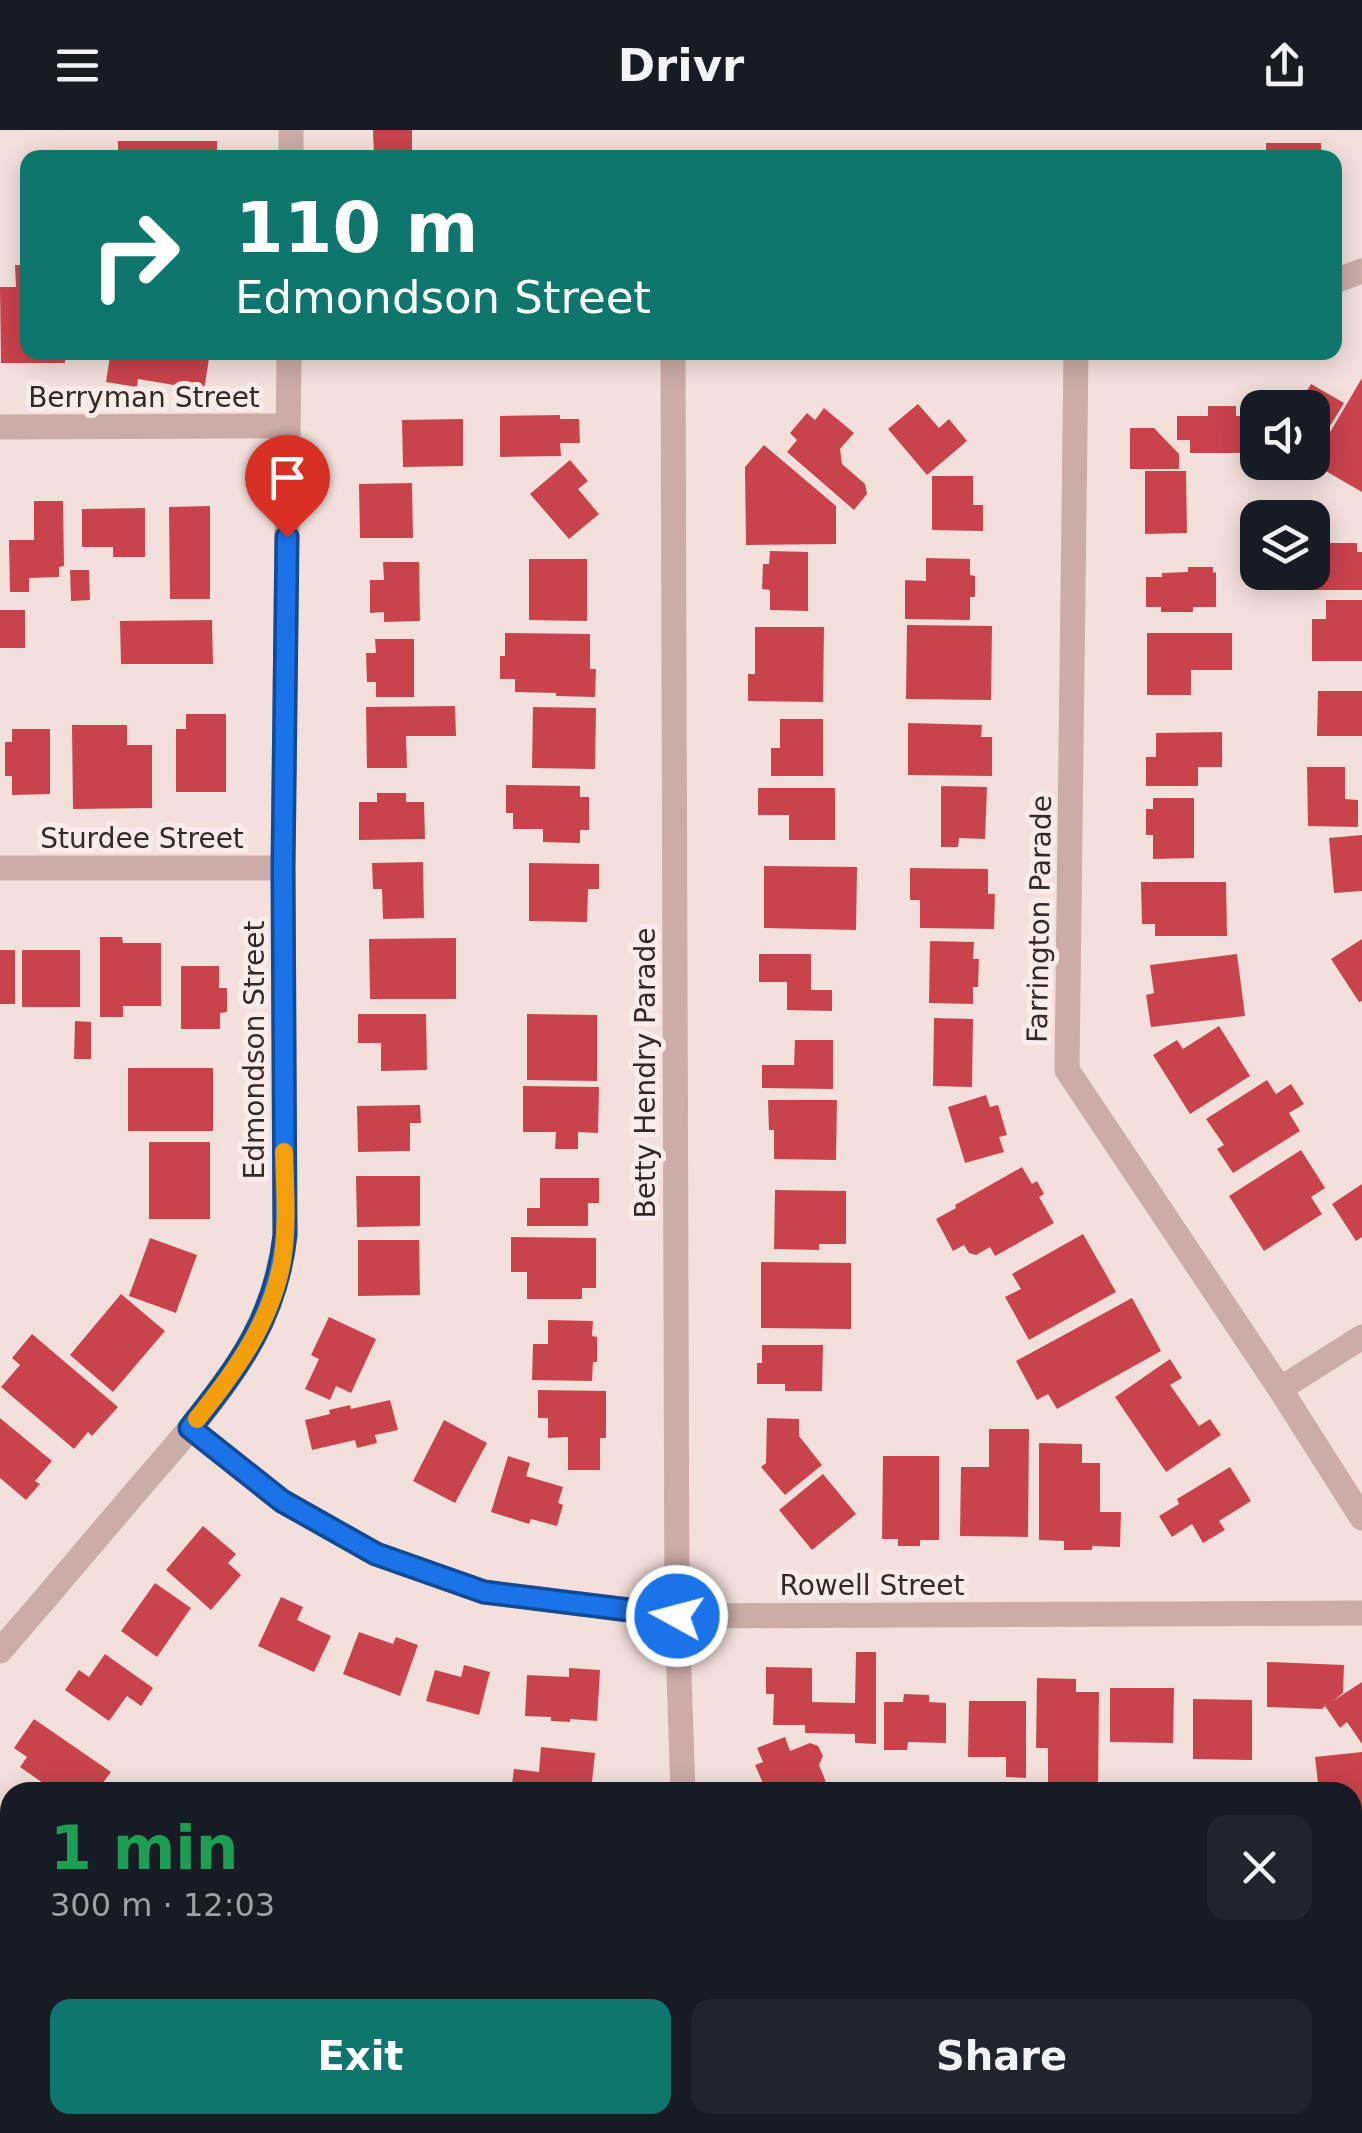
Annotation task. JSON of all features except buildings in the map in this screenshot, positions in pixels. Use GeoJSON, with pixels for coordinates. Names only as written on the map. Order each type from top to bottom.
{"type":"FeatureCollection","features":[{"type":"Feature","properties":{"kind":"street","name":"Edmondson Street"},"geometry":{"type":"LineString","coordinates":[[0,1651],[190,1428],[250,1348],[274,1294],[282,1264],[289,360]]}},
{"type":"Feature","properties":{"kind":"street","name":"Betty Hendry Parade"},"geometry":{"type":"LineString","coordinates":[[673,360],[677,1616],[683,1782]]}},
{"type":"Feature","properties":{"kind":"street","name":"Farrington Parade"},"geometry":{"type":"LineString","coordinates":[[1076,360],[1067,1070],[1362,1518]]}},
{"type":"Feature","properties":{"kind":"street","name":"Berryman Street"},"geometry":{"type":"LineString","coordinates":[[0,428],[288,426]]}},
{"type":"Feature","properties":{"kind":"street","name":"Sturdee Street"},"geometry":{"type":"LineString","coordinates":[[0,868],[283,868]]}},
{"type":"Feature","properties":{"kind":"street"},"geometry":{"type":"LineString","coordinates":[[1280,1389],[1362,1337]]}},
{"type":"Feature","properties":{"kind":"street","name":"Rowell Street"},"geometry":{"type":"LineString","coordinates":[[190,1428],[282,1501],[376,1554],[484,1592],[677,1616],[1362,1613]]}},
{"type":"Feature","properties":{"kind":"slow traffic"},"geometry":{"type":"LineString","coordinates":[[197,1419],[250,1348],[274,1294],[285,1235],[284,1152]]}},
{"type":"Feature","properties":{"kind":"route"},"geometry":{"type":"LineString","coordinates":[[287,537],[282,1264],[274,1294],[250,1348],[190,1428],[282,1501],[376,1554],[484,1592],[677,1616]]}}]}
